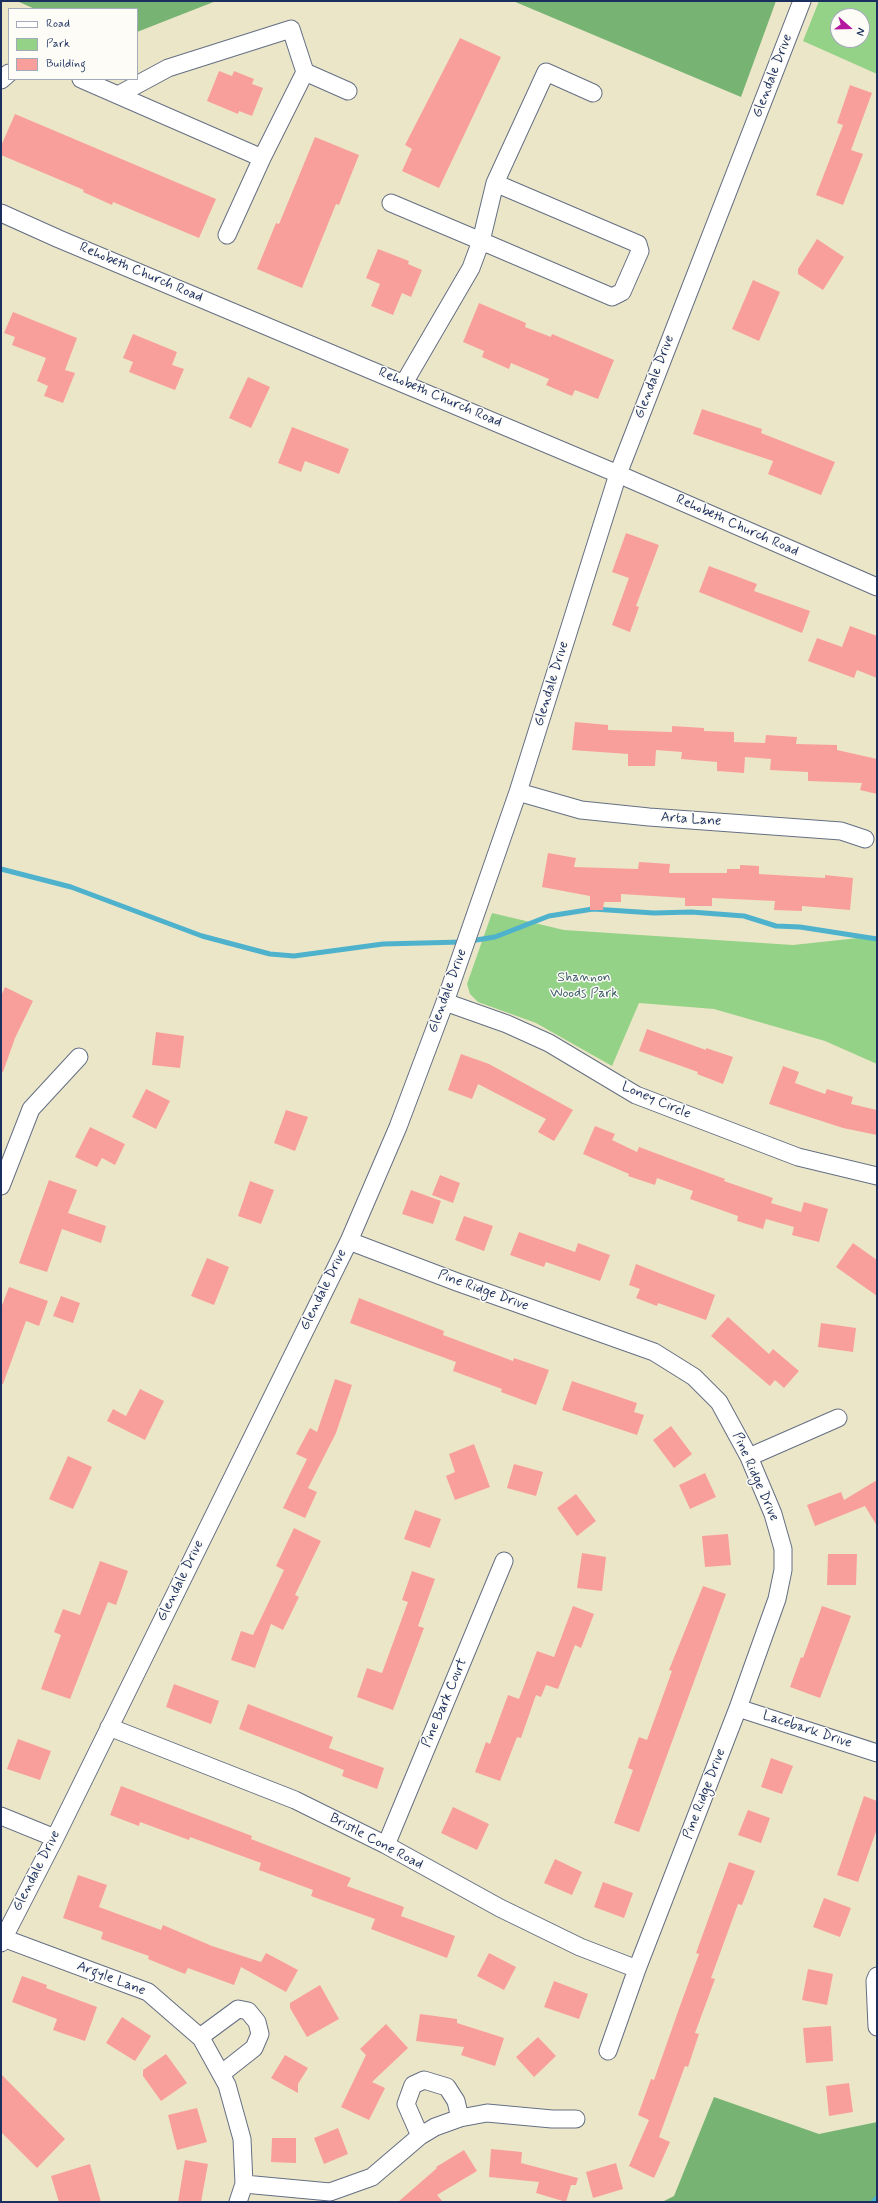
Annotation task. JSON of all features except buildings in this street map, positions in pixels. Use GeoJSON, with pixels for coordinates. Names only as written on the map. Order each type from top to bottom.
{"type":"FeatureCollection","features":[{"type":"Feature","properties":{"kind":"street","name":"Glendale Drive"},"geometry":{"type":"LineString","coordinates":[[2,1940],[55,1838],[349,1241],[398,1127],[445,1002],[518,792],[618,474],[802,1]]}},
{"type":"Feature","properties":{"kind":"street"},"geometry":{"type":"LineString","coordinates":[[118,95],[168,68],[291,29],[305,72],[262,158],[227,235]]}},
{"type":"Feature","properties":{"kind":"street"},"geometry":{"type":"LineString","coordinates":[[305,72],[348,91]]}},
{"type":"Feature","properties":{"kind":"street"},"geometry":{"type":"LineString","coordinates":[[404,383],[472,268],[481,241],[495,183],[546,72],[593,93]]}},
{"type":"Feature","properties":{"kind":"street"},"geometry":{"type":"LineString","coordinates":[[83,80],[262,158]]}},
{"type":"Feature","properties":{"kind":"street"},"geometry":{"type":"LineString","coordinates":[[391,203],[612,296],[622,292],[640,251],[638,244],[495,183]]}},
{"type":"Feature","properties":{"kind":"street","name":"Rehobeth Church Road"},"geometry":{"type":"LineString","coordinates":[[1,213],[59,239],[618,474],[877,587]]}},
{"type":"Feature","properties":{"kind":"street","name":"Arta Lane"},"geometry":{"type":"LineString","coordinates":[[518,792],[581,810],[649,817],[841,831],[865,839]]}},
{"type":"Feature","properties":{"kind":"street","name":"Loney Circle"},"geometry":{"type":"LineString","coordinates":[[445,1002],[506,1024],[549,1043],[636,1095],[798,1157],[877,1176]]}},
{"type":"Feature","properties":{"kind":"street"},"geometry":{"type":"LineString","coordinates":[[1,1186],[31,1109],[80,1057]]}},
{"type":"Feature","properties":{"kind":"street","name":"Pine Ridge Drive"},"geometry":{"type":"LineString","coordinates":[[349,1241],[457,1282],[654,1352],[694,1376],[719,1402],[749,1457],[773,1514],[783,1549],[783,1570],[777,1600],[738,1708],[637,1969],[608,2051]]}},
{"type":"Feature","properties":{"kind":"street"},"geometry":{"type":"LineString","coordinates":[[749,1457],[838,1418]]}},
{"type":"Feature","properties":{"kind":"street","name":"Pine Bark Court"},"geometry":{"type":"LineString","coordinates":[[386,1845],[504,1561]]}},
{"type":"Feature","properties":{"kind":"street","name":"Lacebark Drive"},"geometry":{"type":"LineString","coordinates":[[738,1708],[877,1753]]}},
{"type":"Feature","properties":{"kind":"street","name":"Bristle Cone Road"},"geometry":{"type":"LineString","coordinates":[[109,1727],[295,1800],[386,1845],[500,1908],[580,1947],[637,1969]]}},
{"type":"Feature","properties":{"kind":"street"},"geometry":{"type":"LineString","coordinates":[[1,1816],[55,1838]]}},
{"type":"Feature","properties":{"kind":"street","name":"Argyle Lane"},"geometry":{"type":"LineString","coordinates":[[2,1940],[148,1992],[200,2037],[227,2085],[242,2138],[244,2184],[238,2202]]}},
{"type":"Feature","properties":{"kind":"street"},"geometry":{"type":"LineString","coordinates":[[877,1976],[877,2027]]}},
{"type":"Feature","properties":{"kind":"street"},"geometry":{"type":"LineString","coordinates":[[200,2037],[238,2008],[248,2012],[257,2022],[260,2034],[254,2048],[221,2074]]}},
{"type":"Feature","properties":{"kind":"street"},"geometry":{"type":"LineString","coordinates":[[420,2136],[406,2104],[413,2085],[424,2080],[447,2087],[456,2101],[460,2118]]}},
{"type":"Feature","properties":{"kind":"street"},"geometry":{"type":"LineString","coordinates":[[244,2184],[330,2192],[372,2177],[420,2136],[435,2127],[460,2118],[487,2113],[552,2119],[576,2119]]}},
{"type":"Feature","properties":{"kind":"green space"},"geometry":{"type":"Polygon","coordinates":[[[17,1],[216,1],[138,32],[138,8],[33,8],[17,1]]]}},
{"type":"Feature","properties":{"kind":"green space"},"geometry":{"type":"Polygon","coordinates":[[[513,1],[776,1],[741,97],[513,1]]]}},
{"type":"Feature","properties":{"kind":"green space"},"geometry":{"type":"Polygon","coordinates":[[[819,1],[877,1],[877,74],[803,41],[819,1]]]}},
{"type":"Feature","properties":{"kind":"green space","name":"Shannon Woods Park"},"geometry":{"type":"Polygon","coordinates":[[[492,913],[564,930],[793,945],[877,936],[877,1064],[825,1041],[714,1009],[639,1003],[612,1066],[536,1023],[478,1002],[470,994],[467,984],[492,913]]]}},
{"type":"Feature","properties":{"kind":"green space"},"geometry":{"type":"Polygon","coordinates":[[[714,2097],[819,2134],[877,2122],[877,2202],[662,2202],[674,2196],[714,2097]]]}},
{"type":"Feature","properties":{"kind":"waterway"},"geometry":{"type":"LineString","coordinates":[[1,869],[71,887],[202,936],[270,954],[294,956],[383,944],[462,942]]}},
{"type":"Feature","properties":{"kind":"waterway"},"geometry":{"type":"LineString","coordinates":[[470,941],[495,937],[549,916],[593,909],[654,913],[691,912],[744,916],[776,926],[800,927],[877,939]]}},
{"type":"Feature","properties":{"kind":"waterway"},"geometry":{"type":"LineString","coordinates":[[873,2202],[877,2198]]}}]}
